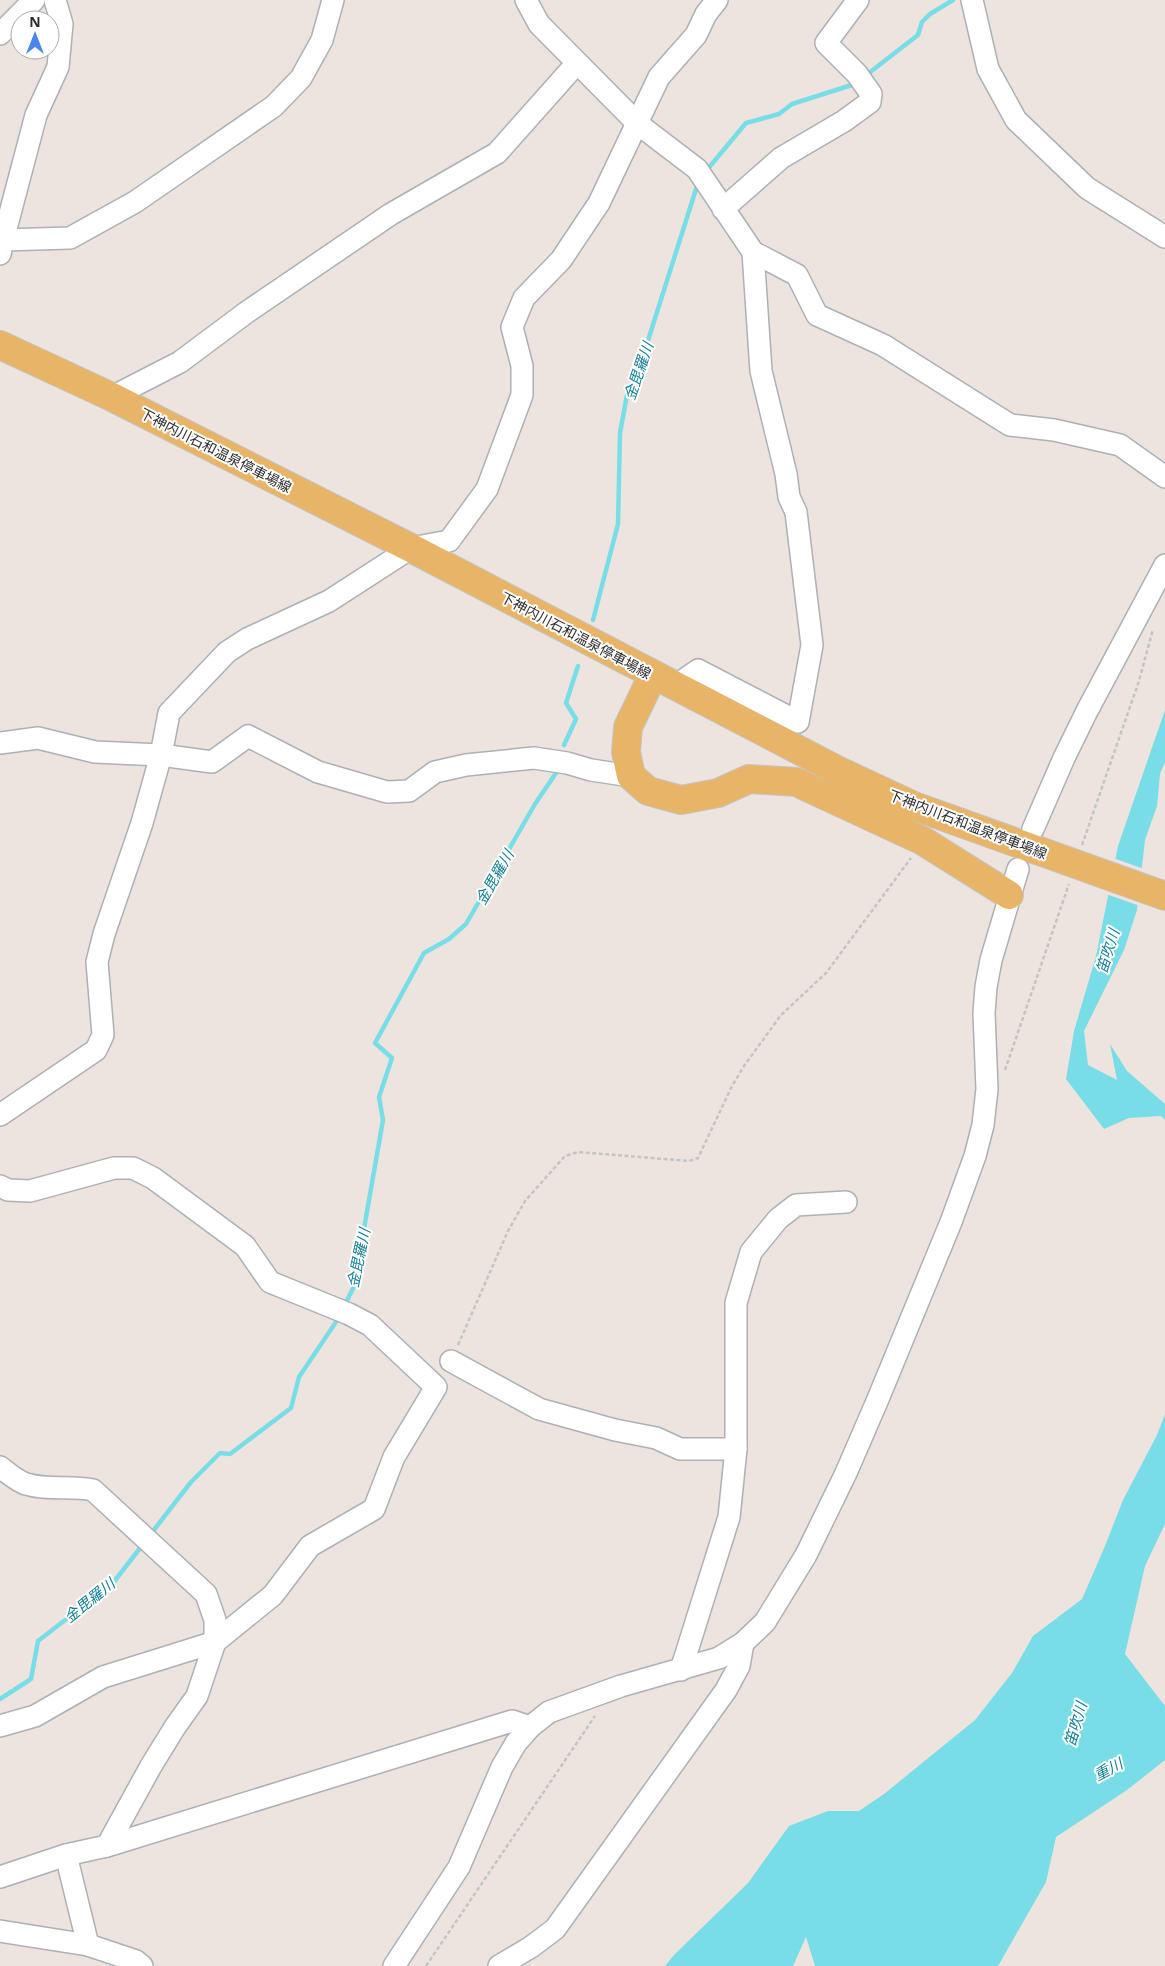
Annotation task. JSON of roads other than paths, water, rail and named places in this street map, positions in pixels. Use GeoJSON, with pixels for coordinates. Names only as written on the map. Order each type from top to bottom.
{"type":"FeatureCollection","features":[{"type":"Feature","properties":{"kind":"main road","name":"下神内川石和温泉停車場線"},"geometry":{"type":"LineString","coordinates":[[0,345],[112,397],[411,548],[837,770],[914,806],[1165,896]]}},
{"type":"Feature","properties":{"kind":"main road"},"geometry":{"type":"LineString","coordinates":[[664,681],[628,727],[626,752],[631,776],[648,791],[681,800],[718,793],[749,779],[796,782],[924,841],[1009,895]]}},
{"type":"Feature","properties":{"kind":"street"},"geometry":{"type":"LineString","coordinates":[[0,34],[34,0]]}},
{"type":"Feature","properties":{"kind":"street"},"geometry":{"type":"LineString","coordinates":[[56,0],[62,24],[58,67],[36,115],[2,247],[70,238],[135,202],[274,106],[301,78],[322,40],[334,0]]}},
{"type":"Feature","properties":{"kind":"street"},"geometry":{"type":"LineString","coordinates":[[526,0],[539,24],[638,124],[697,169],[753,252],[797,275],[817,315],[882,345],[1010,425],[1054,430],[1120,445],[1165,477]]}},
{"type":"Feature","properties":{"kind":"street"},"geometry":{"type":"LineString","coordinates":[[0,1115],[96,1050],[103,1035],[97,962],[104,934],[142,823],[161,755],[169,713],[226,652],[247,639],[329,601],[411,548],[449,541],[488,489],[522,396],[522,366],[512,327],[524,298],[561,260],[599,203],[659,77],[696,35],[706,14],[717,0]]}},
{"type":"Feature","properties":{"kind":"street"},"geometry":{"type":"LineString","coordinates":[[723,209],[781,158],[844,122],[870,102],[871,94],[860,79],[826,43],[858,0]]}},
{"type":"Feature","properties":{"kind":"street"},"geometry":{"type":"LineString","coordinates":[[972,0],[988,69],[1016,120],[1087,188],[1165,237]]}},
{"type":"Feature","properties":{"kind":"street"},"geometry":{"type":"LineString","coordinates":[[112,397],[180,362],[247,312],[391,214],[497,153],[577,63]]}},
{"type":"Feature","properties":{"kind":"street"},"geometry":{"type":"LineString","coordinates":[[664,681],[698,670],[798,722],[812,645],[796,512],[789,497],[786,474],[761,371],[753,252]]}},
{"type":"Feature","properties":{"kind":"street"},"geometry":{"type":"LineString","coordinates":[[1033,829],[1087,711],[1165,565]]}},
{"type":"Feature","properties":{"kind":"street"},"geometry":{"type":"LineString","coordinates":[[0,742],[38,738],[95,752],[161,755],[212,762],[248,736],[318,772],[387,792],[409,791],[435,772],[466,765],[534,758],[631,776]]}},
{"type":"Feature","properties":{"kind":"street"},"geometry":{"type":"LineString","coordinates":[[394,1966],[459,1867],[476,1832],[502,1767],[516,1743],[530,1727],[549,1712],[565,1706],[621,1686],[719,1658],[743,1643],[765,1622],[806,1555],[846,1473],[878,1399],[966,1185],[975,1156],[983,1125],[987,1089],[984,1012],[986,987],[991,960],[1018,869]]}},
{"type":"Feature","properties":{"kind":"street"},"geometry":{"type":"LineString","coordinates":[[0,1186],[8,1190],[30,1190],[114,1168],[133,1168],[153,1178],[245,1246],[270,1282],[340,1310],[370,1325],[436,1387],[394,1456],[374,1509],[310,1546],[273,1595],[215,1642],[104,1678],[35,1716],[0,1726]]}},
{"type":"Feature","properties":{"kind":"street"},"geometry":{"type":"LineString","coordinates":[[681,1670],[730,1517],[736,1449],[736,1303],[750,1252],[778,1219],[796,1205],[846,1202]]}},
{"type":"Feature","properties":{"kind":"street"},"geometry":{"type":"LineString","coordinates":[[450,1361],[539,1409],[615,1430],[656,1438],[680,1448],[736,1449]]}},
{"type":"Feature","properties":{"kind":"street"},"geometry":{"type":"LineString","coordinates":[[0,1467],[24,1484],[39,1487],[93,1490],[206,1594],[215,1620],[215,1642],[197,1696],[156,1758],[107,1846]]}},
{"type":"Feature","properties":{"kind":"street"},"geometry":{"type":"LineString","coordinates":[[499,1966],[531,1947],[555,1929],[726,1690],[739,1666],[743,1643]]}},
{"type":"Feature","properties":{"kind":"street"},"geometry":{"type":"LineString","coordinates":[[0,1876],[66,1855],[107,1846],[512,1721],[530,1727]]}},
{"type":"Feature","properties":{"kind":"street"},"geometry":{"type":"LineString","coordinates":[[66,1855],[88,1945]]}},
{"type":"Feature","properties":{"kind":"street"},"geometry":{"type":"LineString","coordinates":[[0,1931],[88,1945],[136,1961],[142,1966]]}},
{"type":"Feature","properties":{"kind":"water","name":"笛吹川"},"geometry":{"type":"Polygon","coordinates":[[[1165,710],[1165,762],[1160,774],[1157,806],[1145,840],[1137,910],[1124,950],[1084,1031],[1088,1065],[1117,1080],[1110,1044],[1127,1071],[1165,1104],[1165,1120],[1161,1116],[1129,1118],[1104,1129],[1066,1079],[1074,1031],[1096,956],[1118,846],[1165,710]]]}},
{"type":"Feature","properties":{"kind":"water"},"geometry":{"type":"Polygon","coordinates":[[[1165,1414],[1165,1524],[1145,1566],[1125,1654],[1165,1706],[1165,1760],[1127,1790],[1056,1837],[1046,1882],[998,1966],[815,1966],[806,1937],[793,1966],[665,1966],[748,1883],[789,1826],[828,1811],[859,1811],[884,1794],[975,1720],[1012,1673],[1033,1636],[1082,1599],[1123,1500],[1157,1435],[1165,1414]]]}},
{"type":"Feature","properties":{"kind":"waterway","name":"金毘羅川"},"geometry":{"type":"LineString","coordinates":[[865,76],[918,35],[922,22],[930,14],[953,0]]}},
{"type":"Feature","properties":{"kind":"waterway","name":"金毘羅川"},"geometry":{"type":"LineString","coordinates":[[706,171],[746,123],[779,114],[792,104],[855,84]]}},
{"type":"Feature","properties":{"kind":"waterway","name":"金毘羅川"},"geometry":{"type":"LineString","coordinates":[[593,620],[618,524],[620,433],[627,395],[638,372],[697,186]]}},
{"type":"Feature","properties":{"kind":"waterway","name":"金毘羅川"},"geometry":{"type":"LineString","coordinates":[[564,745],[576,719],[566,703],[578,666]]}},
{"type":"Feature","properties":{"kind":"waterway","name":"金毘羅川"},"geometry":{"type":"LineString","coordinates":[[344,1307],[354,1286],[383,1120],[379,1097],[392,1058],[375,1043],[424,953],[449,939],[466,924],[535,804],[556,773],[557,768]]}},
{"type":"Feature","properties":{"kind":"waterway","name":"金毘羅川"},"geometry":{"type":"LineString","coordinates":[[150,1535],[191,1482],[220,1453],[230,1454],[291,1408],[299,1377],[340,1316]]}},
{"type":"Feature","properties":{"kind":"waterway","name":"金毘羅川"},"geometry":{"type":"LineString","coordinates":[[0,1699],[31,1679],[38,1641],[113,1583],[144,1543]]}},
{"type":"Feature","properties":{"kind":"water label","name":"重川"},"geometry":{"type":"Point","coordinates":[1108,1769]}}]}
